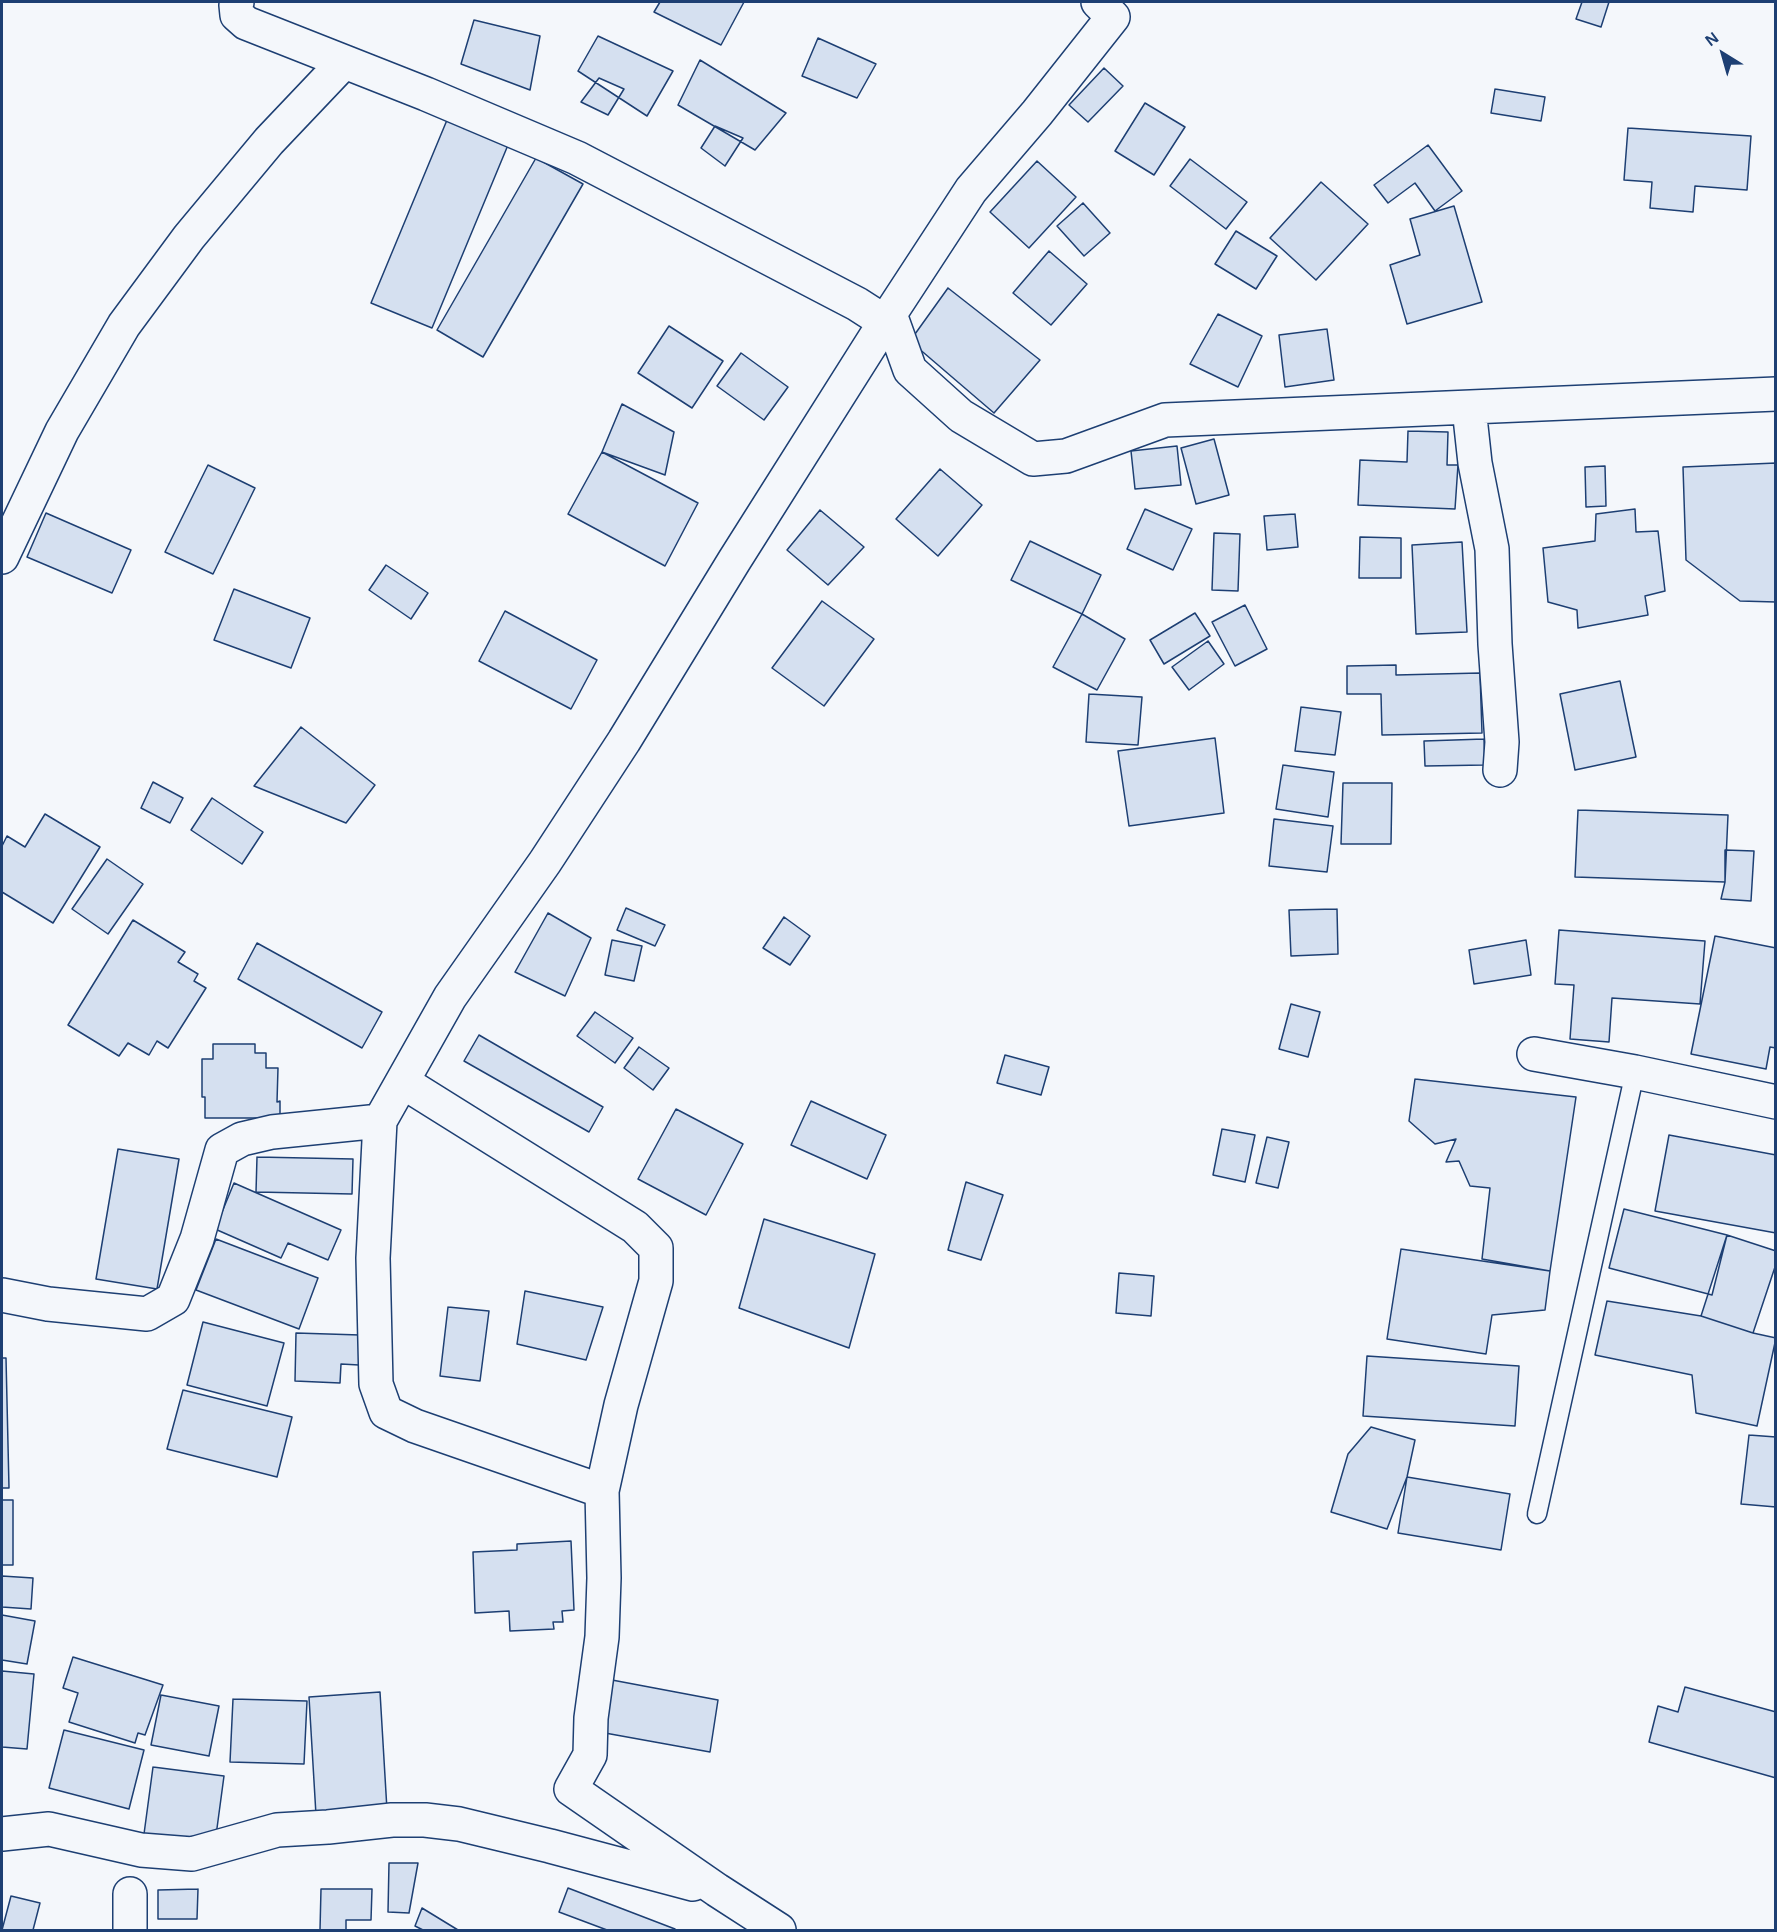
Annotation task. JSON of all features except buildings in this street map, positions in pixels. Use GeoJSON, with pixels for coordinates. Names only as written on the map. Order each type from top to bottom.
{"type":"FeatureCollection","features":[{"type":"Feature","properties":{"kind":"street"},"geometry":{"type":"LineString","coordinates":[[237,2],[237,15],[246,23],[578,158],[887,318],[910,370],[961,416],[1033,459],[1066,456],[1165,420],[1776,394]]}},
{"type":"Feature","properties":{"kind":"street"},"geometry":{"type":"LineString","coordinates":[[602,1491],[415,1426],[386,1412],[376,1384],[373,1258],[380,1121],[450,997],[545,862],[624,741],[734,561],[971,189],[1037,113],[1112,7]]}},
{"type":"Feature","properties":{"kind":"street"},"geometry":{"type":"LineString","coordinates":[[2,557],[62,430],[124,325],[189,237],[261,150],[344,62]]}},
{"type":"Feature","properties":{"kind":"street"},"geometry":{"type":"LineString","coordinates":[[1469,408],[1475,463],[1492,549],[1494,644],[1502,742],[1500,770]]}},
{"type":"Feature","properties":{"kind":"street"},"geometry":{"type":"LineString","coordinates":[[1534,1054],[1635,1072],[1776,1102]]}},
{"type":"Feature","properties":{"kind":"street"},"geometry":{"type":"LineString","coordinates":[[403,1082],[635,1227],[656,1248],[656,1281],[621,1405],[602,1491],[604,1578],[602,1637],[591,1718],[590,1755],[571,1789],[779,1930]]}},
{"type":"Feature","properties":{"kind":"street"},"geometry":{"type":"LineString","coordinates":[[2,1295],[48,1304],[147,1314],[173,1299],[198,1239],[222,1150],[242,1139],[272,1132],[380,1121]]}},
{"type":"Feature","properties":{"kind":"street"},"geometry":{"type":"LineString","coordinates":[[2,1833],[50,1829],[141,1850],[192,1854],[277,1830],[392,1820],[425,1820],[459,1824],[717,1890]]}},
{"type":"Feature","properties":{"kind":"street"},"geometry":{"type":"LineString","coordinates":[[130,1894],[130,1930]]}},
{"type":"Feature","properties":{"kind":"lane"},"geometry":{"type":"LineString","coordinates":[[1537,1514],[1635,1072]]}}]}
